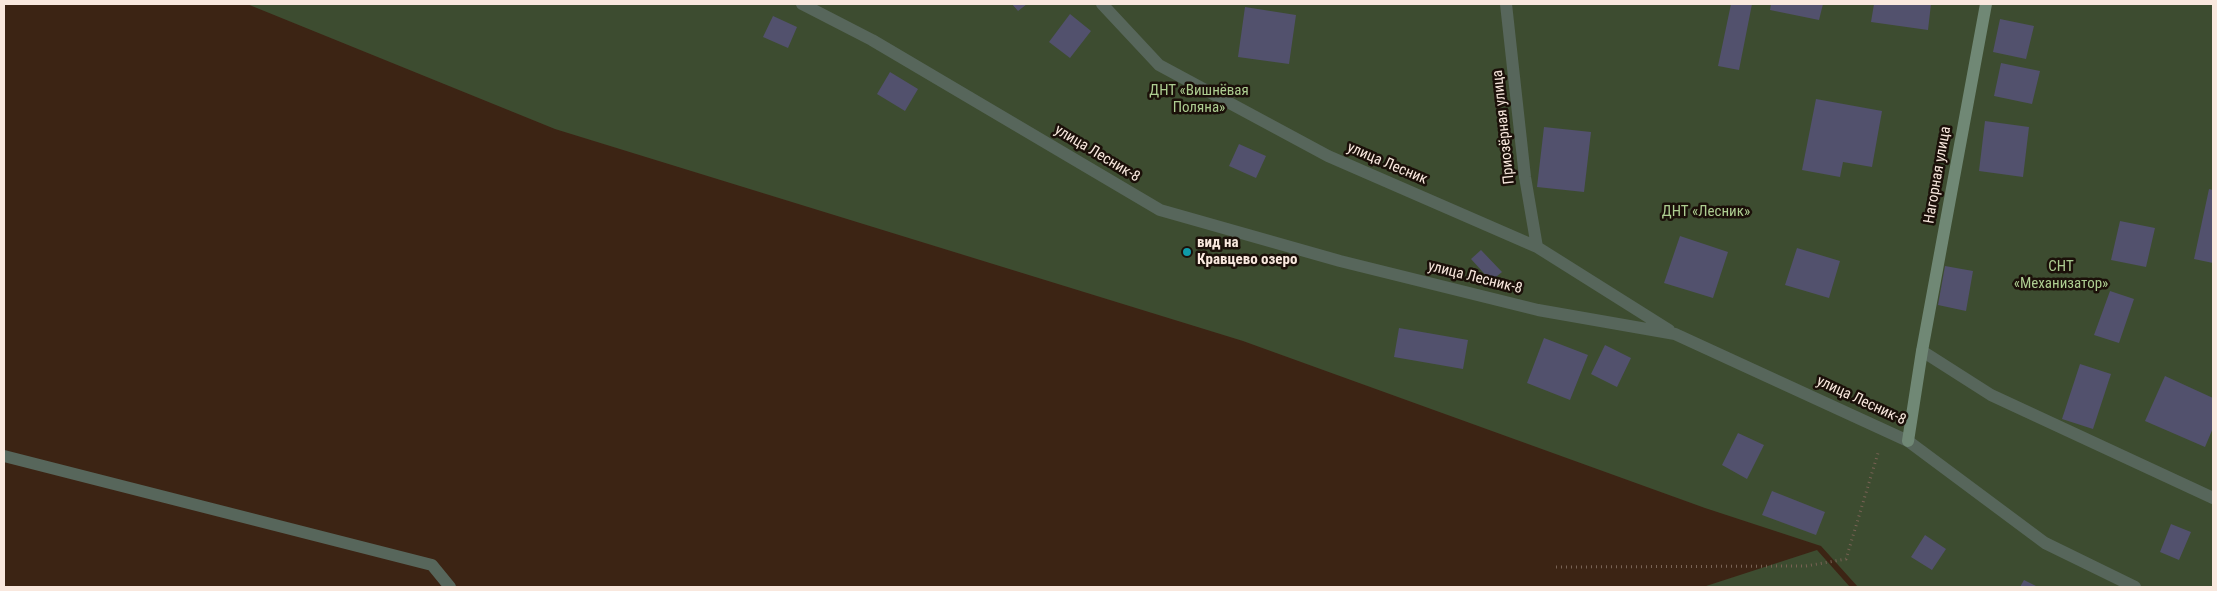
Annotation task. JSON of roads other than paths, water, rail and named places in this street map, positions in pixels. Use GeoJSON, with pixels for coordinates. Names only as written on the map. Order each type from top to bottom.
{"type":"FeatureCollection","features":[{"type":"Feature","properties":{"kind":"street","name":"улица Лесник-8"},"geometry":{"type":"LineString","coordinates":[[802,4],[872,40],[1160,210],[1340,261],[1538,310],[1675,334],[1908,441],[2045,543],[2135,587]]}},
{"type":"Feature","properties":{"kind":"street","name":"улица Лесник"},"geometry":{"type":"LineString","coordinates":[[1102,4],[1159,65],[1328,156],[1537,247],[1675,334]]}},
{"type":"Feature","properties":{"kind":"street","name":"Приозёрная улица"},"geometry":{"type":"LineString","coordinates":[[1506,4],[1525,176],[1537,247]]}},
{"type":"Feature","properties":{"kind":"street","name":"Нагорная улица"},"geometry":{"type":"LineString","coordinates":[[1908,441],[1922,351],[1986,4]]}},
{"type":"Feature","properties":{"kind":"street"},"geometry":{"type":"LineString","coordinates":[[1922,351],[1992,395],[2213,498]]}},
{"type":"Feature","properties":{"kind":"street"},"geometry":{"type":"LineString","coordinates":[[4,456],[432,564],[450,587]]}},
{"type":"Feature","properties":{"kind":"place","name":"вид на Кравцево озеро"},"geometry":{"type":"Point","coordinates":[1187,252]}},
{"type":"Feature","properties":{"kind":"park label","name":"ДНТ «Вишнёвая Поляна»"},"geometry":{"type":"Point","coordinates":[1199,100]}},
{"type":"Feature","properties":{"kind":"park label","name":"ДНТ «Лесник»"},"geometry":{"type":"Point","coordinates":[1706,212]}},
{"type":"Feature","properties":{"kind":"park label","name":"СНТ «Механизатор»"},"geometry":{"type":"Point","coordinates":[2061,276]}}]}
